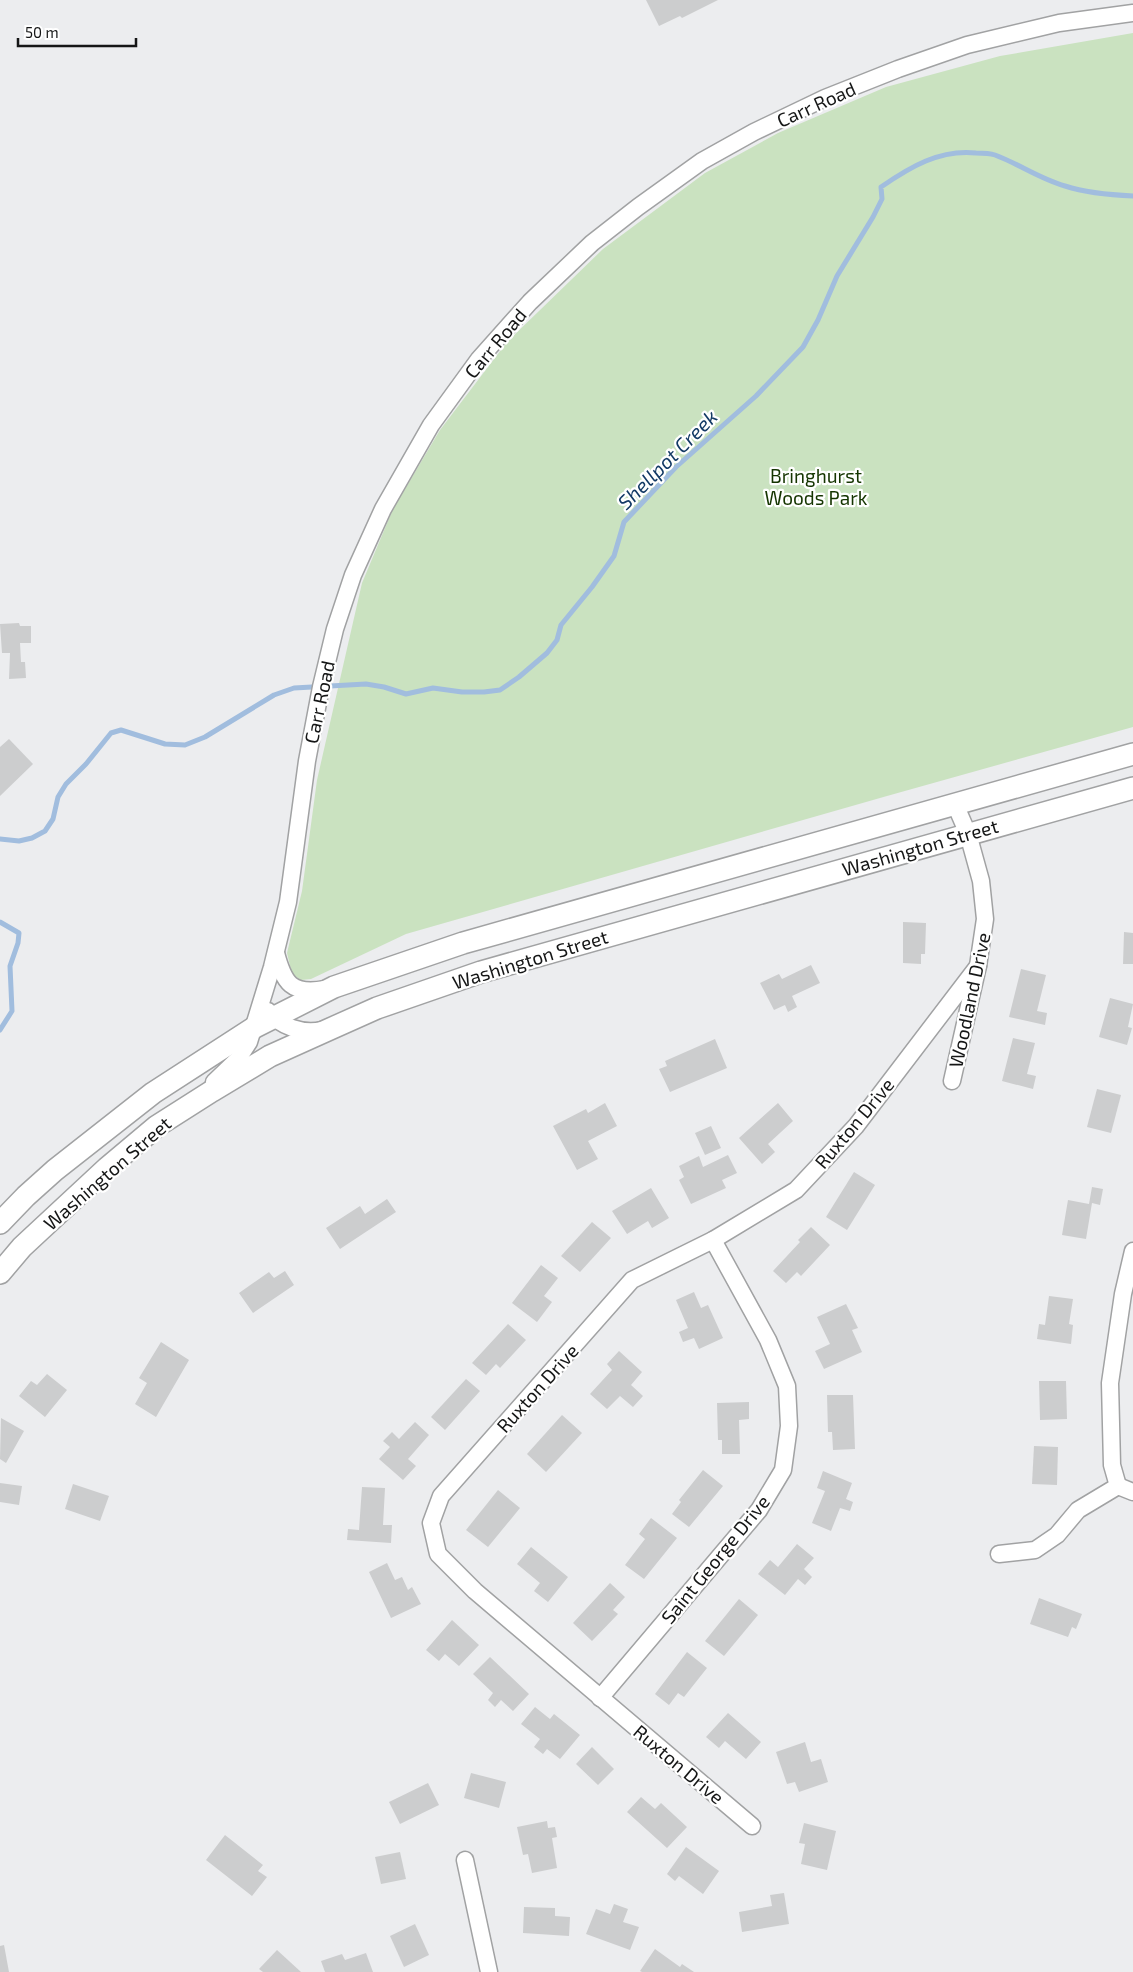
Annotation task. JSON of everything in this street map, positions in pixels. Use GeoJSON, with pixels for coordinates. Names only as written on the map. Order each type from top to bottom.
{"type":"FeatureCollection","features":[{"type":"Feature","properties":{"kind":"main road","name":"Washington Street"},"geometry":{"type":"LineString","coordinates":[[0,1223],[55,1170],[153,1093],[264,1022],[334,987],[463,943],[1133,754]]}},
{"type":"Feature","properties":{"kind":"main road","name":"Washington Street"},"geometry":{"type":"LineString","coordinates":[[0,1273],[22,1247],[107,1168],[157,1126],[270,1056],[377,1008],[481,972],[1133,788]]}},
{"type":"Feature","properties":{"kind":"street","name":"Carr Road"},"geometry":{"type":"LineString","coordinates":[[157,1126],[224,1074],[238,1059],[264,1022],[263,998],[288,902],[307,760],[335,629],[353,575],[383,510],[432,425],[479,359],[530,302],[592,244],[638,207],[702,161],[754,132],[816,102],[898,69],[968,45],[1059,23],[1133,13]]}},
{"type":"Feature","properties":{"kind":"street","name":"Woodland Drive"},"geometry":{"type":"LineString","coordinates":[[952,1081],[978,966],[985,919],[981,881],[968,834],[955,804]]}},
{"type":"Feature","properties":{"kind":"street"},"geometry":{"type":"LineString","coordinates":[[276,953],[284,978],[293,988],[319,990],[334,987]]}},
{"type":"Feature","properties":{"kind":"street","name":"Ruxton Drive"},"geometry":{"type":"LineString","coordinates":[[752,1826],[475,1592],[438,1554],[431,1523],[441,1496],[632,1280],[713,1240],[796,1190],[856,1126],[978,966]]}},
{"type":"Feature","properties":{"kind":"street"},"geometry":{"type":"LineString","coordinates":[[264,1022],[308,1032],[330,1029]]}},
{"type":"Feature","properties":{"kind":"street","name":"Saint George Drive"},"geometry":{"type":"LineString","coordinates":[[600,1698],[759,1510],[783,1470],[789,1426],[787,1386],[768,1340],[713,1240]]}},
{"type":"Feature","properties":{"kind":"street"},"geometry":{"type":"LineString","coordinates":[[999,1554],[1035,1550],[1057,1535],[1078,1510],[1126,1489],[1112,1465],[1110,1383],[1123,1294],[1133,1250]]}},
{"type":"Feature","properties":{"kind":"street"},"geometry":{"type":"LineString","coordinates":[[465,1860],[489,1972]]}},
{"type":"Feature","properties":{"kind":"green space","name":"Bringhurst Woods Park"},"geometry":{"type":"Polygon","coordinates":[[[1133,33],[1133,727],[406,934],[311,979],[301,980],[292,974],[287,953],[302,891],[317,780],[362,583],[393,509],[440,430],[507,342],[603,249],[705,173],[778,133],[886,87],[1000,56],[1133,33]]]}},
{"type":"Feature","properties":{"kind":"building"},"geometry":{"type":"Polygon","coordinates":[[[646,0],[718,0],[682,18],[680,16],[659,26],[646,0]]]}},
{"type":"Feature","properties":{"kind":"building"},"geometry":{"type":"Polygon","coordinates":[[[19,623],[20,626],[31,626],[31,643],[20,643],[21,662],[25,662],[26,678],[9,679],[10,653],[2,653],[0,624],[19,623]]]}},
{"type":"Feature","properties":{"kind":"building"},"geometry":{"type":"Polygon","coordinates":[[[9,739],[33,764],[0,796],[0,747],[9,739]]]}},
{"type":"Feature","properties":{"kind":"building"},"geometry":{"type":"Polygon","coordinates":[[[903,922],[926,923],[925,954],[921,954],[921,964],[903,963],[903,922]]]}},
{"type":"Feature","properties":{"kind":"building"},"geometry":{"type":"Polygon","coordinates":[[[1124,932],[1133,933],[1133,964],[1123,964],[1124,932]]]}},
{"type":"Feature","properties":{"kind":"building"},"geometry":{"type":"Polygon","coordinates":[[[811,965],[820,983],[792,996],[797,1007],[788,1012],[785,1005],[774,1010],[760,983],[779,974],[782,979],[811,965]]]}},
{"type":"Feature","properties":{"kind":"building"},"geometry":{"type":"Polygon","coordinates":[[[1021,969],[1046,975],[1037,1011],[1047,1013],[1045,1025],[1009,1017],[1021,969]]]}},
{"type":"Feature","properties":{"kind":"building"},"geometry":{"type":"Polygon","coordinates":[[[1110,998],[1133,1004],[1128,1027],[1132,1028],[1127,1045],[1099,1037],[1110,998]]]}},
{"type":"Feature","properties":{"kind":"building"},"geometry":{"type":"Polygon","coordinates":[[[1013,1038],[1035,1043],[1027,1074],[1036,1076],[1033,1089],[1002,1081],[1013,1038]]]}},
{"type":"Feature","properties":{"kind":"building"},"geometry":{"type":"Polygon","coordinates":[[[715,1039],[727,1068],[670,1092],[659,1069],[667,1066],[665,1061],[715,1039]]]}},
{"type":"Feature","properties":{"kind":"building"},"geometry":{"type":"Polygon","coordinates":[[[1097,1089],[1121,1095],[1111,1133],[1087,1127],[1097,1089]]]}},
{"type":"Feature","properties":{"kind":"building"},"geometry":{"type":"Polygon","coordinates":[[[605,1103],[617,1126],[588,1141],[598,1159],[577,1170],[553,1126],[586,1109],[588,1113],[605,1103]]]}},
{"type":"Feature","properties":{"kind":"building"},"geometry":{"type":"Polygon","coordinates":[[[778,1103],[793,1121],[768,1144],[775,1152],[762,1164],[739,1138],[778,1103]]]}},
{"type":"Feature","properties":{"kind":"building"},"geometry":{"type":"Polygon","coordinates":[[[711,1126],[721,1148],[705,1155],[695,1133],[711,1126]]]}},
{"type":"Feature","properties":{"kind":"building"},"geometry":{"type":"Polygon","coordinates":[[[728,1155],[737,1173],[722,1180],[726,1188],[691,1204],[679,1180],[684,1177],[679,1166],[699,1156],[703,1167],[728,1155]]]}},
{"type":"Feature","properties":{"kind":"building"},"geometry":{"type":"Polygon","coordinates":[[[854,1172],[875,1185],[847,1230],[826,1217],[854,1172]]]}},
{"type":"Feature","properties":{"kind":"building"},"geometry":{"type":"Polygon","coordinates":[[[1092,1187],[1103,1189],[1100,1205],[1092,1203],[1086,1239],[1062,1235],[1068,1200],[1089,1204],[1092,1187]]]}},
{"type":"Feature","properties":{"kind":"building"},"geometry":{"type":"Polygon","coordinates":[[[651,1188],[669,1218],[652,1228],[648,1221],[627,1234],[612,1211],[651,1188]]]}},
{"type":"Feature","properties":{"kind":"building"},"geometry":{"type":"Polygon","coordinates":[[[387,1199],[396,1212],[340,1249],[326,1228],[360,1206],[365,1214],[387,1199]]]}},
{"type":"Feature","properties":{"kind":"building"},"geometry":{"type":"Polygon","coordinates":[[[592,1222],[611,1238],[580,1272],[561,1256],[592,1222]]]}},
{"type":"Feature","properties":{"kind":"building"},"geometry":{"type":"Polygon","coordinates":[[[811,1227],[830,1245],[801,1276],[797,1272],[786,1283],[773,1271],[811,1227]]]}},
{"type":"Feature","properties":{"kind":"building"},"geometry":{"type":"Polygon","coordinates":[[[541,1265],[558,1278],[544,1296],[552,1302],[537,1322],[512,1303],[541,1265]]]}},
{"type":"Feature","properties":{"kind":"building"},"geometry":{"type":"Polygon","coordinates":[[[285,1271],[294,1285],[253,1313],[239,1293],[269,1272],[274,1278],[285,1271]]]}},
{"type":"Feature","properties":{"kind":"building"},"geometry":{"type":"Polygon","coordinates":[[[694,1292],[701,1308],[708,1305],[723,1338],[699,1349],[694,1338],[683,1342],[679,1332],[688,1328],[676,1300],[694,1292]]]}},
{"type":"Feature","properties":{"kind":"building"},"geometry":{"type":"Polygon","coordinates":[[[1049,1296],[1073,1299],[1069,1324],[1073,1325],[1071,1344],[1037,1339],[1039,1324],[1045,1325],[1049,1296]]]}},
{"type":"Feature","properties":{"kind":"building"},"geometry":{"type":"Polygon","coordinates":[[[846,1304],[858,1328],[852,1330],[862,1352],[824,1369],[815,1351],[830,1344],[817,1317],[846,1304]]]}},
{"type":"Feature","properties":{"kind":"building"},"geometry":{"type":"Polygon","coordinates":[[[508,1324],[526,1340],[500,1368],[496,1364],[486,1375],[472,1363],[508,1324]]]}},
{"type":"Feature","properties":{"kind":"building"},"geometry":{"type":"Polygon","coordinates":[[[161,1342],[189,1360],[156,1417],[135,1404],[147,1383],[139,1378],[161,1342]]]}},
{"type":"Feature","properties":{"kind":"building"},"geometry":{"type":"Polygon","coordinates":[[[619,1351],[642,1372],[631,1385],[643,1396],[633,1407],[620,1396],[607,1409],[590,1394],[612,1370],[607,1364],[619,1351]]]}},
{"type":"Feature","properties":{"kind":"building"},"geometry":{"type":"Polygon","coordinates":[[[47,1374],[67,1390],[45,1417],[19,1396],[31,1381],[37,1385],[47,1374]]]}},
{"type":"Feature","properties":{"kind":"building"},"geometry":{"type":"Polygon","coordinates":[[[466,1379],[480,1391],[445,1430],[431,1417],[466,1379]]]}},
{"type":"Feature","properties":{"kind":"building"},"geometry":{"type":"Polygon","coordinates":[[[1039,1381],[1066,1381],[1067,1419],[1040,1420],[1039,1381]]]}},
{"type":"Feature","properties":{"kind":"building"},"geometry":{"type":"Polygon","coordinates":[[[827,1395],[853,1395],[855,1449],[833,1450],[832,1432],[828,1432],[827,1395]]]}},
{"type":"Feature","properties":{"kind":"building"},"geometry":{"type":"Polygon","coordinates":[[[749,1402],[749,1419],[739,1420],[740,1454],[722,1454],[722,1440],[718,1440],[717,1403],[749,1402]]]}},
{"type":"Feature","properties":{"kind":"building"},"geometry":{"type":"Polygon","coordinates":[[[562,1415],[582,1433],[546,1472],[527,1454],[562,1415]]]}},
{"type":"Feature","properties":{"kind":"building"},"geometry":{"type":"Polygon","coordinates":[[[1,1418],[24,1431],[6,1463],[0,1459],[1,1418]]]}},
{"type":"Feature","properties":{"kind":"building"},"geometry":{"type":"Polygon","coordinates":[[[415,1422],[429,1435],[408,1459],[416,1466],[403,1480],[379,1459],[390,1447],[383,1441],[392,1432],[399,1439],[415,1422]]]}},
{"type":"Feature","properties":{"kind":"building"},"geometry":{"type":"Polygon","coordinates":[[[1034,1446],[1058,1447],[1057,1485],[1032,1484],[1034,1446]]]}},
{"type":"Feature","properties":{"kind":"building"},"geometry":{"type":"Polygon","coordinates":[[[703,1470],[723,1486],[689,1527],[672,1514],[681,1502],[679,1500],[703,1470]]]}},
{"type":"Feature","properties":{"kind":"building"},"geometry":{"type":"Polygon","coordinates":[[[823,1471],[852,1483],[846,1499],[853,1502],[850,1511],[840,1508],[831,1531],[812,1523],[825,1491],[817,1488],[823,1471]]]}},
{"type":"Feature","properties":{"kind":"building"},"geometry":{"type":"Polygon","coordinates":[[[0,1483],[22,1486],[19,1505],[0,1502],[0,1483]]]}},
{"type":"Feature","properties":{"kind":"building"},"geometry":{"type":"Polygon","coordinates":[[[73,1484],[109,1496],[100,1521],[65,1509],[73,1484]]]}},
{"type":"Feature","properties":{"kind":"building"},"geometry":{"type":"Polygon","coordinates":[[[362,1487],[385,1488],[383,1525],[392,1525],[391,1543],[347,1540],[348,1529],[359,1530],[362,1487]]]}},
{"type":"Feature","properties":{"kind":"building"},"geometry":{"type":"Polygon","coordinates":[[[498,1490],[520,1508],[488,1547],[466,1530],[498,1490]]]}},
{"type":"Feature","properties":{"kind":"building"},"geometry":{"type":"Polygon","coordinates":[[[651,1518],[677,1538],[644,1579],[625,1565],[645,1539],[639,1534],[651,1518]]]}},
{"type":"Feature","properties":{"kind":"building"},"geometry":{"type":"Polygon","coordinates":[[[797,1544],[814,1558],[804,1569],[812,1577],[805,1585],[798,1579],[785,1595],[758,1574],[770,1560],[778,1567],[797,1544]]]}},
{"type":"Feature","properties":{"kind":"building"},"geometry":{"type":"Polygon","coordinates":[[[531,1547],[568,1577],[548,1602],[534,1591],[540,1583],[517,1564],[531,1547]]]}},
{"type":"Feature","properties":{"kind":"building"},"geometry":{"type":"Polygon","coordinates":[[[387,1563],[395,1580],[402,1577],[408,1590],[412,1587],[421,1604],[391,1618],[369,1572],[387,1563]]]}},
{"type":"Feature","properties":{"kind":"building"},"geometry":{"type":"Polygon","coordinates":[[[610,1583],[625,1597],[613,1610],[618,1614],[592,1641],[573,1623],[610,1583]]]}},
{"type":"Feature","properties":{"kind":"building"},"geometry":{"type":"Polygon","coordinates":[[[1039,1598],[1082,1614],[1076,1629],[1072,1627],[1068,1637],[1030,1624],[1039,1598]]]}},
{"type":"Feature","properties":{"kind":"building"},"geometry":{"type":"Polygon","coordinates":[[[739,1599],[758,1615],[724,1656],[705,1641],[739,1599]]]}},
{"type":"Feature","properties":{"kind":"building"},"geometry":{"type":"Polygon","coordinates":[[[452,1620],[479,1645],[459,1666],[445,1654],[439,1661],[426,1650],[452,1620]]]}},
{"type":"Feature","properties":{"kind":"building"},"geometry":{"type":"Polygon","coordinates":[[[687,1652],[707,1668],[684,1697],[678,1693],[669,1705],[655,1694],[687,1652]]]}},
{"type":"Feature","properties":{"kind":"building"},"geometry":{"type":"Polygon","coordinates":[[[490,1657],[529,1694],[513,1711],[501,1700],[495,1707],[488,1700],[493,1693],[473,1674],[490,1657]]]}},
{"type":"Feature","properties":{"kind":"building"},"geometry":{"type":"Polygon","coordinates":[[[535,1707],[550,1719],[554,1714],[580,1735],[560,1759],[547,1749],[543,1754],[534,1747],[540,1739],[521,1724],[535,1707]]]}},
{"type":"Feature","properties":{"kind":"building"},"geometry":{"type":"Polygon","coordinates":[[[728,1713],[761,1742],[746,1759],[725,1741],[719,1748],[706,1737],[728,1713]]]}},
{"type":"Feature","properties":{"kind":"building"},"geometry":{"type":"Polygon","coordinates":[[[805,1742],[811,1762],[821,1759],[828,1782],[799,1792],[795,1782],[787,1784],[776,1752],[805,1742]]]}},
{"type":"Feature","properties":{"kind":"building"},"geometry":{"type":"Polygon","coordinates":[[[592,1747],[614,1769],[598,1785],[576,1764],[592,1747]]]}},
{"type":"Feature","properties":{"kind":"building"},"geometry":{"type":"Polygon","coordinates":[[[471,1773],[506,1782],[499,1808],[464,1798],[471,1773]]]}},
{"type":"Feature","properties":{"kind":"building"},"geometry":{"type":"Polygon","coordinates":[[[428,1783],[439,1805],[400,1824],[389,1802],[428,1783]]]}},
{"type":"Feature","properties":{"kind":"building"},"geometry":{"type":"Polygon","coordinates":[[[641,1797],[655,1809],[661,1803],[687,1827],[667,1848],[627,1812],[641,1797]]]}},
{"type":"Feature","properties":{"kind":"building"},"geometry":{"type":"Polygon","coordinates":[[[547,1821],[548,1828],[555,1827],[557,1837],[552,1838],[557,1868],[532,1873],[528,1854],[523,1855],[517,1827],[547,1821]]]}},
{"type":"Feature","properties":{"kind":"building"},"geometry":{"type":"Polygon","coordinates":[[[804,1823],[836,1831],[827,1870],[801,1864],[805,1844],[799,1843],[804,1823]]]}},
{"type":"Feature","properties":{"kind":"building"},"geometry":{"type":"Polygon","coordinates":[[[225,1835],[263,1865],[258,1871],[267,1877],[252,1896],[206,1860],[225,1835]]]}},
{"type":"Feature","properties":{"kind":"building"},"geometry":{"type":"Polygon","coordinates":[[[686,1847],[719,1871],[703,1894],[679,1876],[675,1881],[667,1874],[686,1847]]]}},
{"type":"Feature","properties":{"kind":"building"},"geometry":{"type":"Polygon","coordinates":[[[400,1852],[406,1879],[381,1884],[375,1857],[400,1852]]]}},
{"type":"Feature","properties":{"kind":"building"},"geometry":{"type":"Polygon","coordinates":[[[784,1893],[789,1924],[742,1932],[739,1912],[772,1906],[770,1895],[784,1893]]]}},
{"type":"Feature","properties":{"kind":"building"},"geometry":{"type":"Polygon","coordinates":[[[614,1904],[628,1909],[623,1922],[639,1927],[630,1950],[586,1934],[596,1909],[610,1914],[614,1904]]]}},
{"type":"Feature","properties":{"kind":"building"},"geometry":{"type":"Polygon","coordinates":[[[524,1907],[555,1908],[555,1916],[570,1917],[569,1936],[523,1933],[524,1907]]]}},
{"type":"Feature","properties":{"kind":"building"},"geometry":{"type":"Polygon","coordinates":[[[415,1924],[429,1955],[404,1967],[390,1936],[415,1924]]]}},
{"type":"Feature","properties":{"kind":"building"},"geometry":{"type":"Polygon","coordinates":[[[4,1945],[9,1972],[0,1972],[0,1946],[4,1945]]]}},
{"type":"Feature","properties":{"kind":"building"},"geometry":{"type":"Polygon","coordinates":[[[655,1949],[680,1967],[682,1964],[694,1972],[640,1971],[655,1949]]]}},
{"type":"Feature","properties":{"kind":"building"},"geometry":{"type":"Polygon","coordinates":[[[277,1950],[301,1972],[263,1972],[259,1969],[277,1950]]]}},
{"type":"Feature","properties":{"kind":"building"},"geometry":{"type":"Polygon","coordinates":[[[366,1953],[373,1972],[325,1972],[321,1961],[342,1954],[345,1960],[366,1953]]]}},
{"type":"Feature","properties":{"kind":"waterway","name":"Shellpot Creek"},"geometry":{"type":"LineString","coordinates":[[0,839],[19,841],[32,838],[45,831],[53,819],[58,797],[66,784],[86,764],[111,733],[121,730],[165,744],[185,745],[205,737],[274,695],[294,688],[366,684],[406,694],[433,688],[462,692],[484,692],[500,690],[519,677],[547,653],[557,640],[561,625],[614,556],[624,522],[676,467],[756,396],[803,347],[818,320],[837,276],[882,199],[881,187],[914,166],[950,154],[963,152],[988,153],[1065,186],[1099,193],[1133,196]]}},
{"type":"Feature","properties":{"kind":"waterway","name":"Shellpot Creek"},"geometry":{"type":"LineString","coordinates":[[0,922],[19,933],[18,943],[10,966],[12,1011],[0,1030]]}}]}
